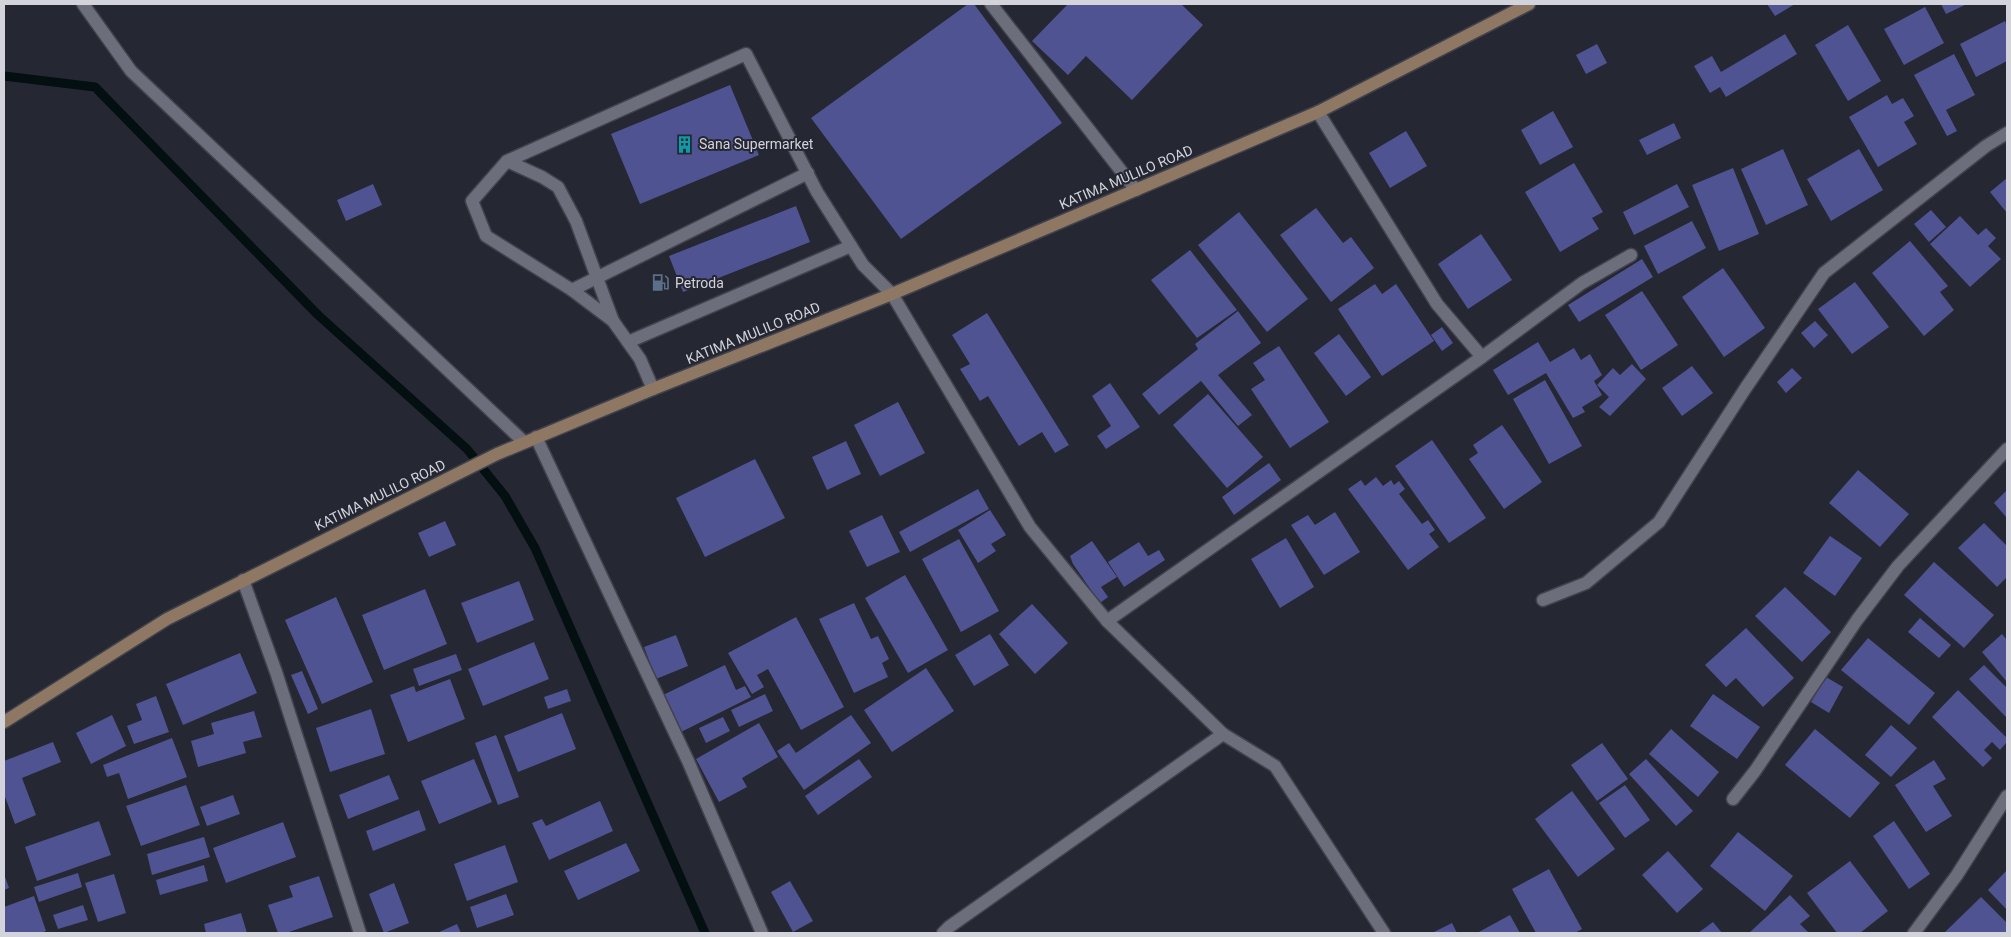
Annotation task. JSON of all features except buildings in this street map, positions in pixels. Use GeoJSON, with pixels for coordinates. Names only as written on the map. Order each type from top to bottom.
{"type":"FeatureCollection","features":[{"type":"Feature","properties":{"kind":"main road","name":"KATIMA MULILO ROAD"},"geometry":{"type":"LineString","coordinates":[[4,722],[167,619],[497,454],[653,389],[892,294],[1318,112],[1530,4]]}},
{"type":"Feature","properties":{"kind":"street"},"geometry":{"type":"LineString","coordinates":[[82,4],[131,71],[530,440],[688,762],[762,933]]}},
{"type":"Feature","properties":{"kind":"street"},"geometry":{"type":"LineString","coordinates":[[991,4],[1136,190]]}},
{"type":"Feature","properties":{"kind":"street"},"geometry":{"type":"LineString","coordinates":[[613,321],[572,290],[486,236],[472,202],[507,161],[746,54],[817,192],[863,265],[892,294],[1030,526],[1107,621],[1223,734],[1275,766],[1384,933]]}},
{"type":"Feature","properties":{"kind":"street"},"geometry":{"type":"LineString","coordinates":[[1318,112],[1437,304],[1482,357]]}},
{"type":"Feature","properties":{"kind":"street"},"geometry":{"type":"LineString","coordinates":[[1544,600],[1586,583],[1659,522],[1745,389],[1824,273],[1986,146],[2007,133]]}},
{"type":"Feature","properties":{"kind":"street"},"geometry":{"type":"LineString","coordinates":[[507,161],[542,177],[558,188],[576,222],[613,321],[640,359],[653,389]]}},
{"type":"Feature","properties":{"kind":"street"},"geometry":{"type":"LineString","coordinates":[[572,290],[808,173]]}},
{"type":"Feature","properties":{"kind":"street"},"geometry":{"type":"LineString","coordinates":[[628,342],[851,246]]}},
{"type":"Feature","properties":{"kind":"street"},"geometry":{"type":"LineString","coordinates":[[1107,621],[1482,357],[1582,283],[1631,255]]}},
{"type":"Feature","properties":{"kind":"street"},"geometry":{"type":"LineString","coordinates":[[1733,799],[1755,771],[1858,620],[1898,566],[2007,449]]}},
{"type":"Feature","properties":{"kind":"street"},"geometry":{"type":"LineString","coordinates":[[243,580],[276,672],[360,933]]}},
{"type":"Feature","properties":{"kind":"street"},"geometry":{"type":"LineString","coordinates":[[944,933],[949,927],[1223,734]]}},
{"type":"Feature","properties":{"kind":"street"},"geometry":{"type":"LineString","coordinates":[[1914,933],[1957,875],[2007,796]]}},
{"type":"Feature","properties":{"kind":"waterway"},"geometry":{"type":"LineString","coordinates":[[4,76],[95,87],[318,315],[467,449],[505,496],[535,548],[705,933]]}},
{"type":"Feature","properties":{"kind":"place","name":"Sana Supermarket"},"geometry":{"type":"Point","coordinates":[685,144]}},
{"type":"Feature","properties":{"kind":"place","name":"Petroda"},"geometry":{"type":"Point","coordinates":[661,283]}}]}
